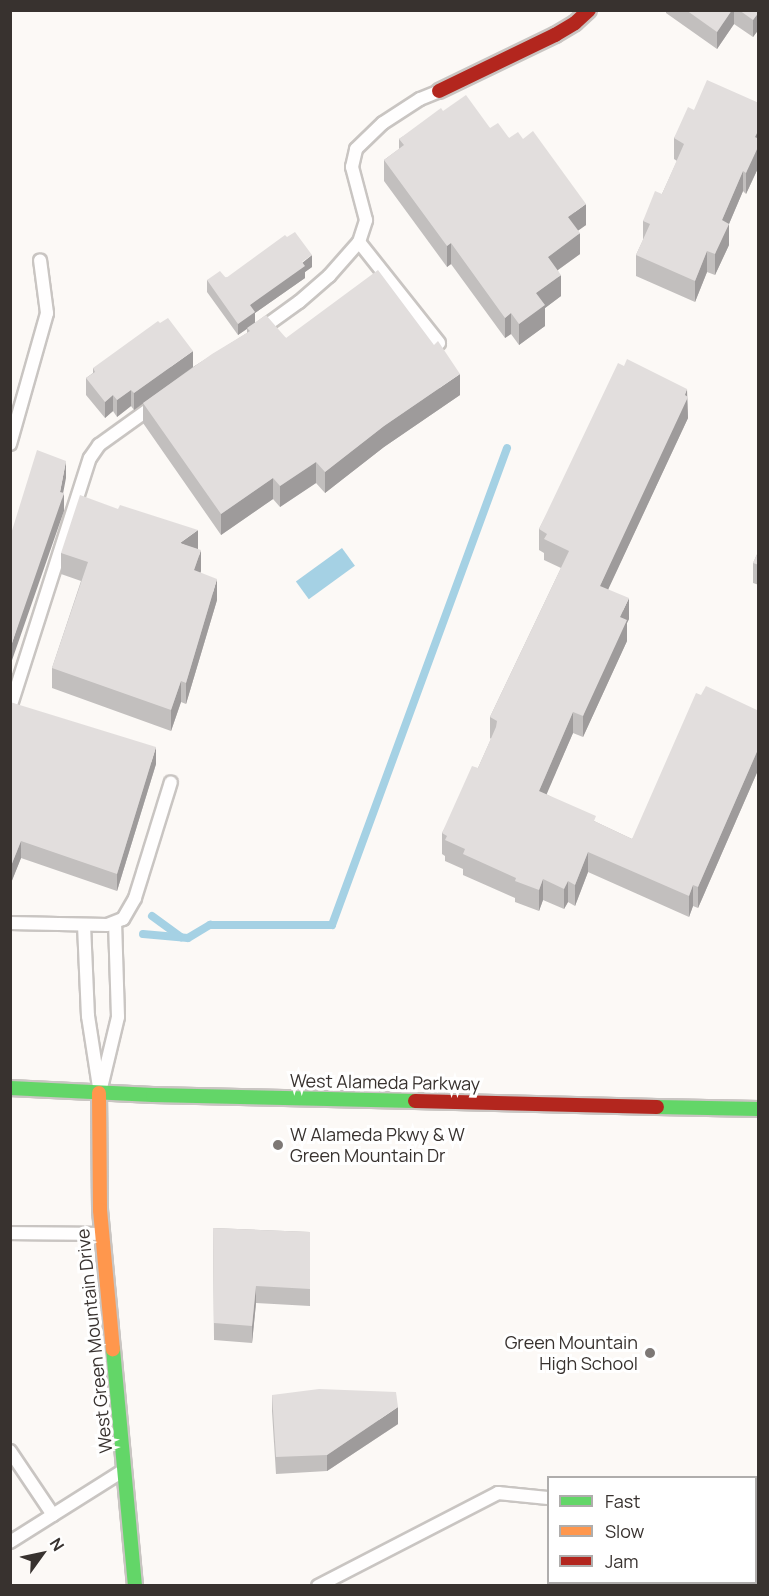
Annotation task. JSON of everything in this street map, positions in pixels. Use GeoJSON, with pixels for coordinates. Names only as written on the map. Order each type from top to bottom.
{"type":"FeatureCollection","features":[{"type":"Feature","properties":{"kind":"main road"},"geometry":{"type":"LineString","coordinates":[[439,92],[555,35],[575,23],[589,10]]}},
{"type":"Feature","properties":{"kind":"main road","name":"West Alameda Parkway"},"geometry":{"type":"LineString","coordinates":[[10,1088],[99,1093],[759,1110]]}},
{"type":"Feature","properties":{"kind":"main road","name":"West Green Mountain Drive"},"geometry":{"type":"LineString","coordinates":[[99,1093],[98,1156],[102,1234],[135,1586]]}},
{"type":"Feature","properties":{"kind":"lane"},"geometry":{"type":"LineString","coordinates":[[251,336],[300,302],[329,276],[360,242],[366,220],[352,167],[356,149],[383,123],[420,99],[439,92]]}},
{"type":"Feature","properties":{"kind":"lane"},"geometry":{"type":"LineString","coordinates":[[360,242],[439,343]]}},
{"type":"Feature","properties":{"kind":"lane"},"geometry":{"type":"LineString","coordinates":[[10,444],[47,313],[40,260]]}},
{"type":"Feature","properties":{"kind":"lane"},"geometry":{"type":"LineString","coordinates":[[10,708],[90,458],[107,439],[165,398]]}},
{"type":"Feature","properties":{"kind":"lane"},"geometry":{"type":"LineString","coordinates":[[10,923],[84,925],[115,923],[123,919],[135,898],[171,782]]}},
{"type":"Feature","properties":{"kind":"lane"},"geometry":{"type":"LineString","coordinates":[[99,1093],[118,1017],[115,923]]}},
{"type":"Feature","properties":{"kind":"lane"},"geometry":{"type":"LineString","coordinates":[[84,925],[88,1016],[99,1093]]}},
{"type":"Feature","properties":{"kind":"lane"},"geometry":{"type":"LineString","coordinates":[[10,1233],[102,1234]]}},
{"type":"Feature","properties":{"kind":"lane"},"geometry":{"type":"LineString","coordinates":[[10,1451],[53,1515]]}},
{"type":"Feature","properties":{"kind":"lane"},"geometry":{"type":"LineString","coordinates":[[10,1542],[125,1469]]}},
{"type":"Feature","properties":{"kind":"lane"},"geometry":{"type":"LineString","coordinates":[[318,1586],[498,1493],[547,1498]]}},
{"type":"Feature","properties":{"kind":"water"},"geometry":{"type":"Polygon","coordinates":[[[342,548],[355,566],[309,599],[296,582],[342,548]]]}},
{"type":"Feature","properties":{"kind":"building"},"geometry":{"type":"Polygon","coordinates":[[[686,10],[732,10],[717,32],[686,10]]]}},
{"type":"Feature","properties":{"kind":"building"},"geometry":{"type":"Polygon","coordinates":[[[739,10],[759,10],[759,12],[753,20],[739,10]]]}},
{"type":"Feature","properties":{"kind":"building"},"geometry":{"type":"Polygon","coordinates":[[[707,80],[759,103],[759,129],[755,137],[759,139],[759,145],[746,173],[743,171],[722,220],[729,224],[715,254],[707,251],[695,281],[636,255],[650,224],[643,221],[655,191],[662,194],[684,144],[674,138],[688,107],[694,110],[707,80]]]}},
{"type":"Feature","properties":{"kind":"building"},"geometry":{"type":"Polygon","coordinates":[[[466,95],[490,128],[498,123],[509,138],[518,132],[523,139],[533,131],[586,204],[568,217],[580,233],[548,257],[561,275],[536,293],[545,305],[519,324],[511,313],[505,318],[451,243],[447,246],[384,160],[404,145],[399,139],[441,108],[443,111],[466,95]]]}},
{"type":"Feature","properties":{"kind":"building"},"geometry":{"type":"Polygon","coordinates":[[[295,232],[312,255],[302,262],[305,266],[250,305],[255,312],[238,324],[207,280],[220,271],[226,278],[285,235],[287,237],[295,232]]]}},
{"type":"Feature","properties":{"kind":"building"},"geometry":{"type":"Polygon","coordinates":[[[378,270],[434,345],[438,341],[460,374],[384,426],[325,472],[316,462],[280,486],[273,478],[221,514],[143,403],[212,354],[250,331],[247,328],[266,315],[286,338],[378,270]]]}},
{"type":"Feature","properties":{"kind":"building"},"geometry":{"type":"Polygon","coordinates":[[[168,318],[193,351],[134,393],[131,390],[117,400],[113,395],[105,402],[86,378],[95,372],[93,368],[158,321],[160,323],[168,318]]]}},
{"type":"Feature","properties":{"kind":"building"},"geometry":{"type":"Polygon","coordinates":[[[627,359],[687,389],[685,395],[688,397],[600,586],[629,598],[620,617],[627,620],[583,716],[573,712],[539,791],[596,816],[594,821],[632,839],[696,693],[701,695],[706,686],[759,711],[759,747],[698,887],[693,885],[689,896],[588,852],[575,885],[568,881],[564,889],[543,879],[539,890],[515,881],[516,878],[463,854],[465,849],[445,840],[447,836],[442,833],[472,766],[478,768],[496,727],[497,721],[490,717],[569,551],[544,539],[547,534],[539,529],[618,363],[624,366],[627,359]]]}},
{"type":"Feature","properties":{"kind":"building"},"geometry":{"type":"Polygon","coordinates":[[[37,450],[66,461],[60,492],[64,493],[10,649],[10,537],[37,450]]]}},
{"type":"Feature","properties":{"kind":"building"},"geometry":{"type":"Polygon","coordinates":[[[80,495],[118,509],[120,505],[198,530],[180,543],[201,550],[194,570],[217,579],[186,683],[181,681],[171,710],[52,668],[88,562],[61,553],[80,495]]]}},
{"type":"Feature","properties":{"kind":"building"},"geometry":{"type":"Polygon","coordinates":[[[759,550],[759,565],[753,563],[759,550]]]}},
{"type":"Feature","properties":{"kind":"building"},"geometry":{"type":"Polygon","coordinates":[[[10,702],[156,747],[117,874],[21,841],[10,866],[10,702]]]}},
{"type":"Feature","properties":{"kind":"building"},"geometry":{"type":"Polygon","coordinates":[[[213,1228],[310,1232],[310,1289],[256,1286],[252,1326],[214,1323],[213,1228]]]}},
{"type":"Feature","properties":{"kind":"building"},"geometry":{"type":"Polygon","coordinates":[[[319,1389],[396,1392],[398,1407],[327,1455],[276,1457],[272,1395],[319,1389]]]}},
{"type":"Feature","properties":{"kind":"waterway"},"geometry":{"type":"LineString","coordinates":[[143,934],[188,938],[210,925],[332,925],[507,448]]}},
{"type":"Feature","properties":{"kind":"waterway"},"geometry":{"type":"LineString","coordinates":[[152,916],[181,937]]}},
{"type":"Feature","properties":{"kind":"traffic: fast"},"geometry":{"type":"LineString","coordinates":[[10,1088],[153,1095],[415,1101]]}},
{"type":"Feature","properties":{"kind":"traffic: fast"},"geometry":{"type":"LineString","coordinates":[[657,1107],[758,1109]]}},
{"type":"Feature","properties":{"kind":"traffic: fast"},"geometry":{"type":"LineString","coordinates":[[113,1349],[135,1586]]}},
{"type":"Feature","properties":{"kind":"traffic: slow"},"geometry":{"type":"LineString","coordinates":[[99,1093],[100,1210],[113,1349]]}},
{"type":"Feature","properties":{"kind":"traffic: jam"},"geometry":{"type":"LineString","coordinates":[[439,91],[555,35],[575,23],[589,10]]}},
{"type":"Feature","properties":{"kind":"traffic: jam"},"geometry":{"type":"LineString","coordinates":[[415,1101],[657,1107]]}},
{"type":"Feature","properties":{"kind":"place","name":"W Alameda Pkwy & W Green Mountain Dr"},"geometry":{"type":"Point","coordinates":[278,1145]}},
{"type":"Feature","properties":{"kind":"place","name":"Green Mountain High School"},"geometry":{"type":"Point","coordinates":[650,1353]}}]}
